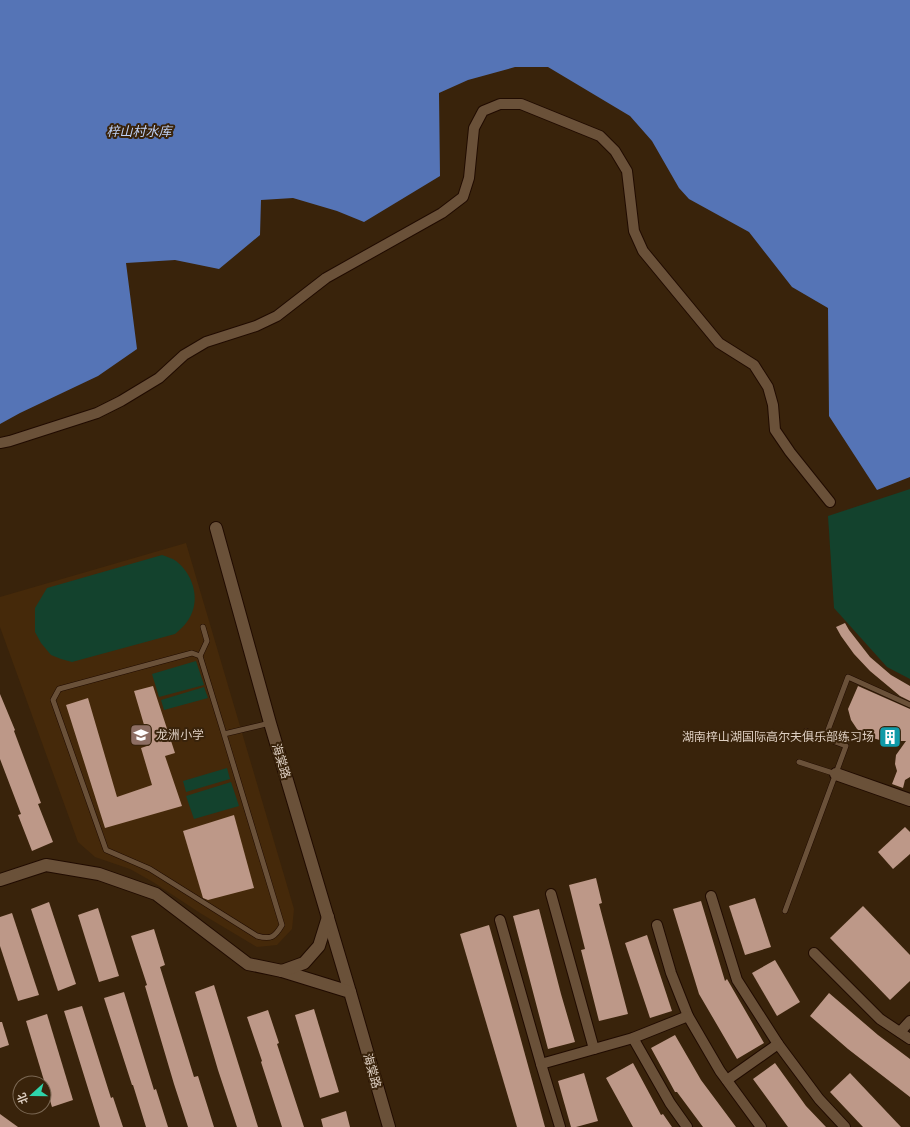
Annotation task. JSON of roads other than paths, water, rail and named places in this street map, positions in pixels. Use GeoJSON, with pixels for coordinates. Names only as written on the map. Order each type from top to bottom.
{"type":"FeatureCollection","features":[{"type":"Feature","properties":{"kind":"street"},"geometry":{"type":"LineString","coordinates":[[0,443],[98,413],[121,401],[159,378],[184,355],[206,342],[256,326],[277,316],[326,278],[442,212],[463,197],[469,178],[474,128],[483,111],[500,104],[521,104],[600,136],[615,151],[627,170],[634,231],[643,251],[719,342],[754,365],[768,387],[774,405],[775,430],[790,452],[830,502]]}},
{"type":"Feature","properties":{"kind":"street","name":"海棠路"},"geometry":{"type":"LineString","coordinates":[[216,528],[270,723],[350,992],[388,1127]]}},
{"type":"Feature","properties":{"kind":"street"},"geometry":{"type":"LineString","coordinates":[[836,774],[910,800]]}},
{"type":"Feature","properties":{"kind":"street"},"geometry":{"type":"LineString","coordinates":[[0,880],[46,866],[99,874],[156,894],[248,964],[282,971],[350,992]]}},
{"type":"Feature","properties":{"kind":"street"},"geometry":{"type":"LineString","coordinates":[[551,894],[594,1049]]}},
{"type":"Feature","properties":{"kind":"street"},"geometry":{"type":"LineString","coordinates":[[711,896],[737,980],[778,1044],[819,1099],[845,1127]]}},
{"type":"Feature","properties":{"kind":"street"},"geometry":{"type":"LineString","coordinates":[[282,971],[304,963],[319,946],[328,918]]}},
{"type":"Feature","properties":{"kind":"street"},"geometry":{"type":"LineString","coordinates":[[500,920],[560,1127]]}},
{"type":"Feature","properties":{"kind":"street"},"geometry":{"type":"LineString","coordinates":[[657,925],[671,973],[688,1016],[727,1080],[761,1127]]}},
{"type":"Feature","properties":{"kind":"street"},"geometry":{"type":"LineString","coordinates":[[814,953],[880,1019],[910,1039]]}},
{"type":"Feature","properties":{"kind":"street"},"geometry":{"type":"LineString","coordinates":[[541,1064],[633,1038],[688,1016]]}},
{"type":"Feature","properties":{"kind":"street"},"geometry":{"type":"LineString","coordinates":[[900,1032],[910,1021]]}},
{"type":"Feature","properties":{"kind":"street"},"geometry":{"type":"LineString","coordinates":[[633,1038],[670,1104],[687,1127]]}},
{"type":"Feature","properties":{"kind":"street"},"geometry":{"type":"LineString","coordinates":[[727,1080],[778,1044]]}},
{"type":"Feature","properties":{"kind":"lane"},"geometry":{"type":"LineString","coordinates":[[200,656],[192,653],[59,690],[53,700],[106,850],[150,869],[257,936],[266,938],[275,935],[282,925],[200,656],[207,641],[202,627]]}},
{"type":"Feature","properties":{"kind":"lane"},"geometry":{"type":"LineString","coordinates":[[825,738],[848,677],[910,705]]}},
{"type":"Feature","properties":{"kind":"lane"},"geometry":{"type":"LineString","coordinates":[[224,734],[270,723]]}},
{"type":"Feature","properties":{"kind":"lane"},"geometry":{"type":"LineString","coordinates":[[785,911],[846,746],[806,731]]}},
{"type":"Feature","properties":{"kind":"lane"},"geometry":{"type":"LineString","coordinates":[[799,762],[836,774]]}},
{"type":"Feature","properties":{"kind":"water","name":"梓山村水库"},"geometry":{"type":"Polygon","coordinates":[[[0,0],[910,0],[910,477],[877,490],[829,416],[828,308],[792,287],[749,232],[689,199],[679,188],[652,141],[630,116],[548,67],[515,67],[468,80],[439,93],[440,176],[364,222],[337,211],[293,198],[261,200],[260,235],[219,269],[175,260],[126,263],[137,349],[98,376],[0,424],[0,0]]]}},
{"type":"Feature","properties":{"kind":"place","name":"龙洲小学"},"geometry":{"type":"Point","coordinates":[141,735]}},
{"type":"Feature","properties":{"kind":"place","name":"湖南梓山湖国际高尔夫俱乐部练习场"},"geometry":{"type":"Point","coordinates":[890,737]}}]}
